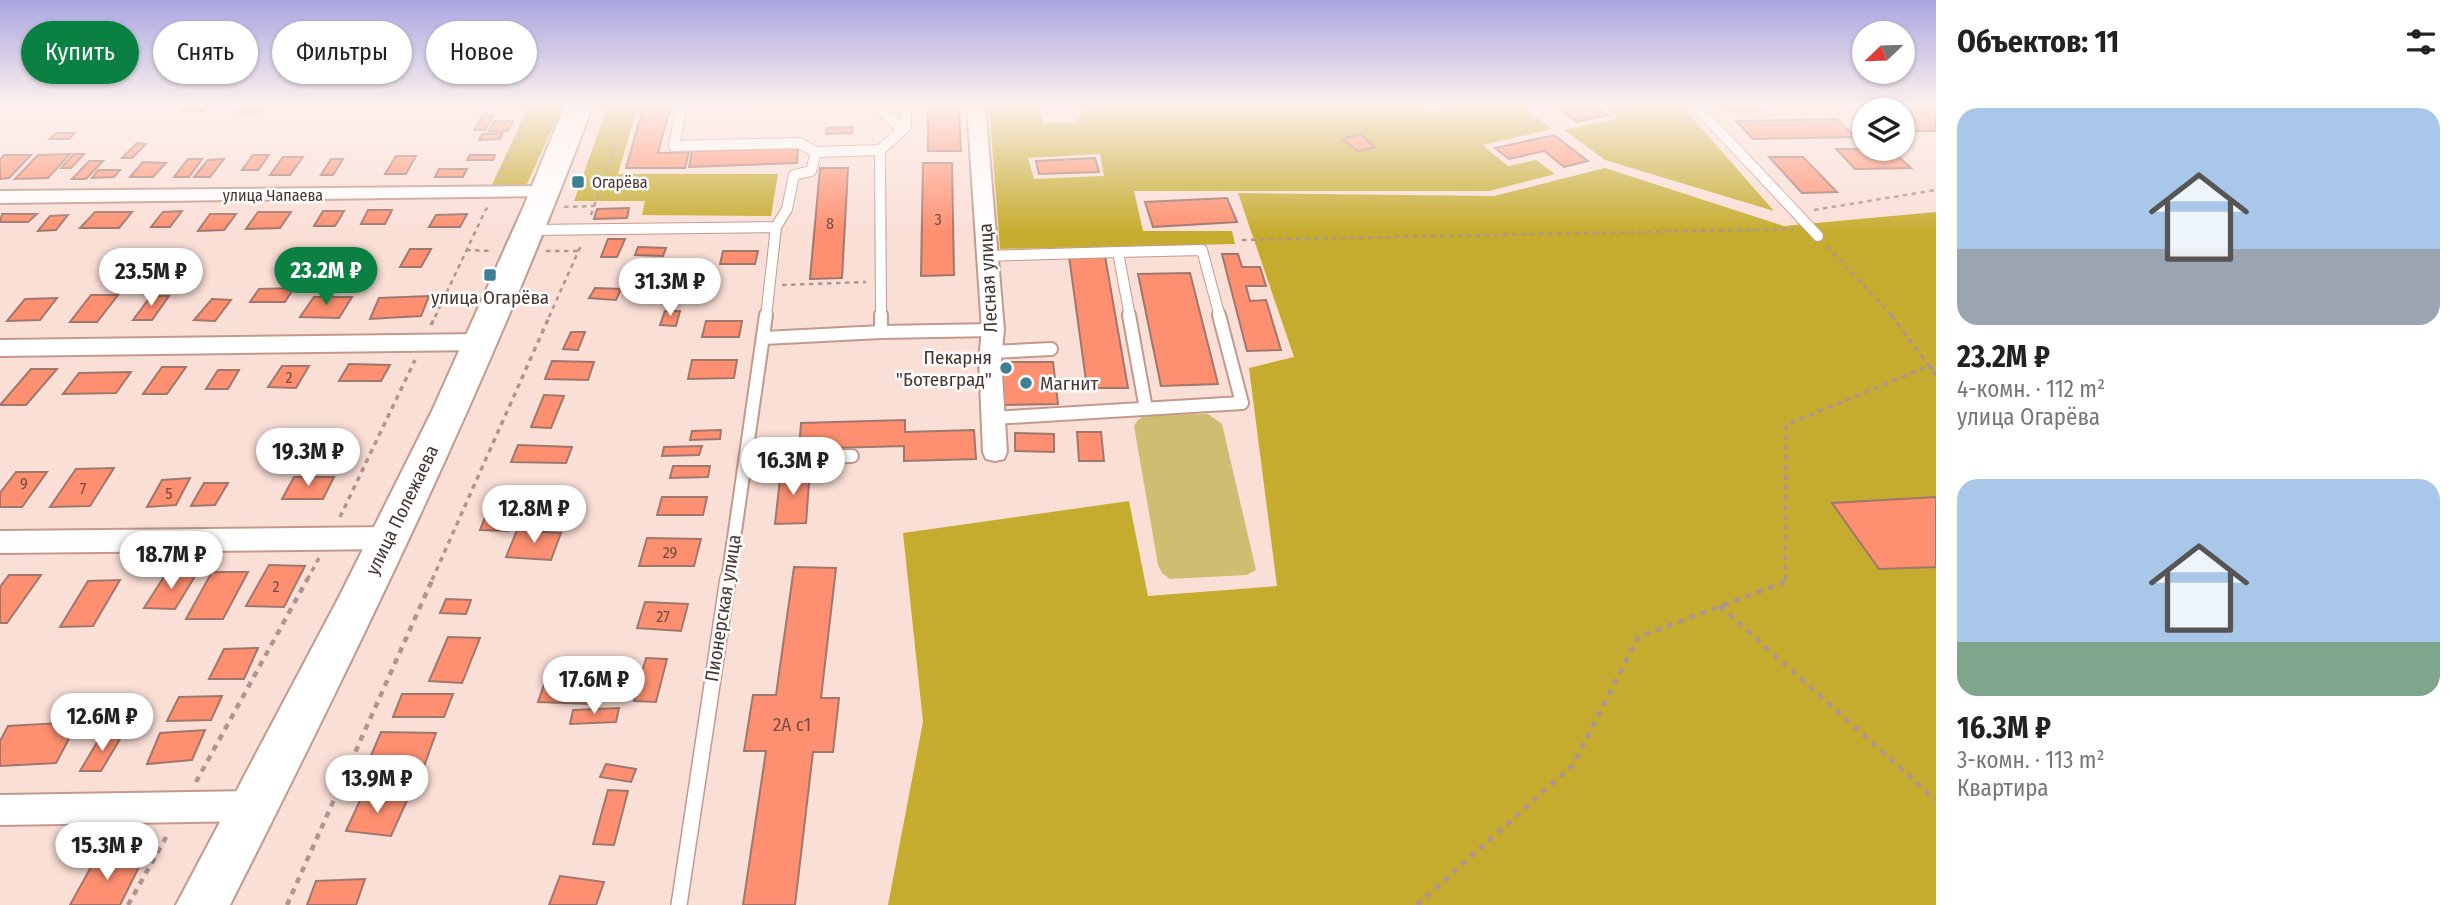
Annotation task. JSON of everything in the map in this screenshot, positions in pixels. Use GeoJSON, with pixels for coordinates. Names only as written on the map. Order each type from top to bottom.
{"type":"FeatureCollection","features":[{"type":"Feature","properties":{"kind":"main road","name":"улица Полежаева"},"geometry":{"type":"LineString","coordinates":[[202,905],[391,538],[532,230],[563,147]]}},
{"type":"Feature","properties":{"kind":"street","name":"Лесная улица"},"geometry":{"type":"LineString","coordinates":[[979,147],[993,330],[990,352],[995,452]]}},
{"type":"Feature","properties":{"kind":"street","name":"улица Чапаева"},"geometry":{"type":"LineString","coordinates":[[0,197],[489,201],[547,192]]}},
{"type":"Feature","properties":{"kind":"street"},"geometry":{"type":"LineString","coordinates":[[0,348],[482,342]]}},
{"type":"Feature","properties":{"kind":"street"},"geometry":{"type":"LineString","coordinates":[[0,542],[391,538]]}},
{"type":"Feature","properties":{"kind":"street"},"geometry":{"type":"LineString","coordinates":[[0,810],[254,806]]}},
{"type":"Feature","properties":{"kind":"lane"},"geometry":{"type":"LineString","coordinates":[[807,147],[816,152],[880,150],[883,147]]}},
{"type":"Feature","properties":{"kind":"lane"},"geometry":{"type":"LineString","coordinates":[[1735,147],[1814,232]]}},
{"type":"Feature","properties":{"kind":"lane"},"geometry":{"type":"LineString","coordinates":[[880,150],[881,332]]}},
{"type":"Feature","properties":{"kind":"lane","name":"Пионерская улица"},"geometry":{"type":"LineString","coordinates":[[678,905],[764,338],[776,228],[787,209],[794,175],[811,172],[816,152]]}},
{"type":"Feature","properties":{"kind":"lane"},"geometry":{"type":"LineString","coordinates":[[532,230],[776,228]]}},
{"type":"Feature","properties":{"kind":"lane"},"geometry":{"type":"LineString","coordinates":[[987,256],[1202,250],[1242,403],[993,418]]}},
{"type":"Feature","properties":{"kind":"lane"},"geometry":{"type":"LineString","coordinates":[[1118,252],[1146,409]]}},
{"type":"Feature","properties":{"kind":"lane"},"geometry":{"type":"LineString","coordinates":[[764,338],[993,330]]}},
{"type":"Feature","properties":{"kind":"lane"},"geometry":{"type":"LineString","coordinates":[[990,352],[1051,349]]}},
{"type":"Feature","properties":{"kind":"lane"},"geometry":{"type":"LineString","coordinates":[[746,458],[852,456]]}},
{"type":"Feature","properties":{"kind":"path"},"geometry":{"type":"LineString","coordinates":[[489,201],[514,147]]}},
{"type":"Feature","properties":{"kind":"path"},"geometry":{"type":"LineString","coordinates":[[287,905],[579,251],[614,147]]}},
{"type":"Feature","properties":{"kind":"path"},"geometry":{"type":"LineString","coordinates":[[1796,212],[1936,190]]}},
{"type":"Feature","properties":{"kind":"path"},"geometry":{"type":"LineString","coordinates":[[1242,240],[1814,232],[1896,321],[1936,373]]}},
{"type":"Feature","properties":{"kind":"path"},"geometry":{"type":"LineString","coordinates":[[770,285],[881,281]]}},
{"type":"Feature","properties":{"kind":"path"},"geometry":{"type":"LineString","coordinates":[[1418,905],[1573,765],[1638,637],[1785,582],[1786,425],[1929,366]]}},
{"type":"Feature","properties":{"kind":"path"},"geometry":{"type":"LineString","coordinates":[[1720,606],[1936,800]]}},
{"type":"Feature","properties":{"kind":"shaded area"},"geometry":{"type":"Polygon","coordinates":[[[509,147],[544,147],[527,184],[491,187],[509,147]]]}},
{"type":"Feature","properties":{"kind":"shaded area"},"geometry":{"type":"Polygon","coordinates":[[[593,147],[626,147],[618,174],[778,174],[771,216],[642,215],[645,201],[574,201],[593,147]]]}},
{"type":"Feature","properties":{"kind":"shaded area"},"geometry":{"type":"Polygon","coordinates":[[[992,147],[1485,147],[1508,166],[1536,160],[1555,174],[1489,191],[1134,191],[1143,231],[1232,231],[1235,244],[1000,249],[992,147]],[[1100,154],[1028,158],[1034,179],[1104,176],[1100,154]]]}},
{"type":"Feature","properties":{"kind":"shaded area"},"geometry":{"type":"Polygon","coordinates":[[[1588,147],[1718,147],[1774,211],[1605,160],[1588,147]]]}},
{"type":"Feature","properties":{"kind":"shaded area"},"geometry":{"type":"Polygon","coordinates":[[[1605,168],[1784,226],[1936,212],[1936,905],[888,905],[923,722],[903,533],[1129,501],[1148,596],[1277,586],[1249,368],[1294,357],[1238,193],[1494,196],[1605,168]]]}},
{"type":"Feature","properties":{"kind":"shaded area"},"geometry":{"type":"Polygon","coordinates":[[[1208,414],[1222,424],[1256,570],[1247,575],[1170,579],[1162,573],[1158,565],[1134,426],[1146,415],[1208,414]]]}},
{"type":"Feature","properties":{"kind":"building"},"geometry":{"type":"Polygon","coordinates":[[[133,147],[143,147],[132,158],[122,158],[133,147]]]}},
{"type":"Feature","properties":{"kind":"building"},"geometry":{"type":"Polygon","coordinates":[[[632,147],[660,147],[658,153],[689,152],[685,168],[626,168],[632,147]]]}},
{"type":"Feature","properties":{"kind":"building"},"geometry":{"type":"Polygon","coordinates":[[[928,147],[961,147],[961,151],[928,151],[928,147]]]}},
{"type":"Feature","properties":{"kind":"building"},"geometry":{"type":"Polygon","coordinates":[[[1353,147],[1374,147],[1358,151],[1353,147]]]}},
{"type":"Feature","properties":{"kind":"building"},"geometry":{"type":"Polygon","coordinates":[[[1570,147],[1588,161],[1564,167],[1544,151],[1509,159],[1495,148],[1570,147]]]}},
{"type":"Feature","properties":{"kind":"building"},"geometry":{"type":"Polygon","coordinates":[[[798,148],[797,163],[689,167],[692,151],[798,148]]]}},
{"type":"Feature","properties":{"kind":"building"},"geometry":{"type":"Polygon","coordinates":[[[1836,149],[1852,149],[1852,161],[1903,161],[1911,168],[1855,169],[1836,149]]]}},
{"type":"Feature","properties":{"kind":"building"},"geometry":{"type":"Polygon","coordinates":[[[70,154],[48,178],[15,179],[38,155],[70,154]]]}},
{"type":"Feature","properties":{"kind":"building"},"geometry":{"type":"Polygon","coordinates":[[[74,154],[84,154],[71,168],[61,168],[74,154]]]}},
{"type":"Feature","properties":{"kind":"building"},"geometry":{"type":"Polygon","coordinates":[[[4,155],[31,155],[9,178],[0,179],[0,160],[4,155]]]}},
{"type":"Feature","properties":{"kind":"building"},"geometry":{"type":"Polygon","coordinates":[[[253,155],[269,155],[258,170],[242,170],[253,155]]]}},
{"type":"Feature","properties":{"kind":"building"},"geometry":{"type":"Polygon","coordinates":[[[470,155],[495,155],[493,160],[467,160],[470,155]]]}},
{"type":"Feature","properties":{"kind":"building"},"geometry":{"type":"Polygon","coordinates":[[[396,156],[416,156],[406,174],[385,174],[396,156]]]}},
{"type":"Feature","properties":{"kind":"building"},"geometry":{"type":"Polygon","coordinates":[[[283,157],[303,157],[290,175],[270,175],[283,157]]]}},
{"type":"Feature","properties":{"kind":"building"},"geometry":{"type":"Polygon","coordinates":[[[1769,157],[1803,157],[1837,192],[1802,193],[1769,157]]]}},
{"type":"Feature","properties":{"kind":"building"},"geometry":{"type":"Polygon","coordinates":[[[1095,158],[1099,172],[1039,174],[1036,161],[1095,158]]]}},
{"type":"Feature","properties":{"kind":"building"},"geometry":{"type":"Polygon","coordinates":[[[188,159],[202,159],[189,177],[174,177],[188,159]]]}},
{"type":"Feature","properties":{"kind":"building"},"geometry":{"type":"Polygon","coordinates":[[[224,159],[210,177],[194,177],[208,160],[224,159]]]}},
{"type":"Feature","properties":{"kind":"building"},"geometry":{"type":"Polygon","coordinates":[[[331,159],[343,159],[333,175],[321,175],[331,159]]]}},
{"type":"Feature","properties":{"kind":"building"},"geometry":{"type":"Polygon","coordinates":[[[89,161],[103,161],[86,179],[72,179],[89,161]]]}},
{"type":"Feature","properties":{"kind":"building"},"geometry":{"type":"Polygon","coordinates":[[[143,162],[166,163],[153,177],[130,177],[143,162]]]}},
{"type":"Feature","properties":{"kind":"building"},"geometry":{"type":"Polygon","coordinates":[[[923,163],[952,163],[954,275],[921,276],[923,163]]]}},
{"type":"Feature","properties":{"kind":"building"},"geometry":{"type":"Polygon","coordinates":[[[820,168],[848,168],[842,278],[810,279],[820,168]]]}},
{"type":"Feature","properties":{"kind":"building"},"geometry":{"type":"Polygon","coordinates":[[[439,169],[467,169],[463,177],[435,177],[439,169]]]}},
{"type":"Feature","properties":{"kind":"building"},"geometry":{"type":"Polygon","coordinates":[[[98,170],[120,170],[114,177],[92,178],[98,170]]]}},
{"type":"Feature","properties":{"kind":"building"},"geometry":{"type":"Polygon","coordinates":[[[1227,198],[1237,222],[1153,227],[1145,202],[1227,198]]]}},
{"type":"Feature","properties":{"kind":"building"},"geometry":{"type":"Polygon","coordinates":[[[629,208],[627,218],[594,219],[597,209],[629,208]]]}},
{"type":"Feature","properties":{"kind":"building"},"geometry":{"type":"Polygon","coordinates":[[[368,210],[392,210],[385,224],[361,224],[368,210]]]}},
{"type":"Feature","properties":{"kind":"building"},"geometry":{"type":"Polygon","coordinates":[[[182,211],[170,227],[151,227],[163,212],[182,211]]]}},
{"type":"Feature","properties":{"kind":"building"},"geometry":{"type":"Polygon","coordinates":[[[323,211],[344,211],[335,226],[314,226],[323,211]]]}},
{"type":"Feature","properties":{"kind":"building"},"geometry":{"type":"Polygon","coordinates":[[[95,212],[132,212],[119,228],[80,228],[95,212]]]}},
{"type":"Feature","properties":{"kind":"building"},"geometry":{"type":"Polygon","coordinates":[[[258,212],[291,212],[280,228],[246,229],[258,212]]]}},
{"type":"Feature","properties":{"kind":"building"},"geometry":{"type":"Polygon","coordinates":[[[2,214],[37,214],[28,222],[0,222],[2,214]]]}},
{"type":"Feature","properties":{"kind":"building"},"geometry":{"type":"Polygon","coordinates":[[[210,214],[236,214],[224,230],[198,231],[210,214]]]}},
{"type":"Feature","properties":{"kind":"building"},"geometry":{"type":"Polygon","coordinates":[[[467,214],[460,227],[429,227],[436,215],[467,214]]]}},
{"type":"Feature","properties":{"kind":"building"},"geometry":{"type":"Polygon","coordinates":[[[68,215],[56,230],[38,231],[50,216],[68,215]]]}},
{"type":"Feature","properties":{"kind":"building"},"geometry":{"type":"Polygon","coordinates":[[[608,239],[625,239],[617,257],[601,257],[608,239]]]}},
{"type":"Feature","properties":{"kind":"building"},"geometry":{"type":"Polygon","coordinates":[[[638,247],[666,248],[663,256],[635,255],[638,247]]]}},
{"type":"Feature","properties":{"kind":"building"},"geometry":{"type":"Polygon","coordinates":[[[410,249],[431,249],[421,267],[400,267],[410,249]]]}},
{"type":"Feature","properties":{"kind":"building"},"geometry":{"type":"Polygon","coordinates":[[[723,251],[758,251],[755,264],[720,264],[723,251]]]}},
{"type":"Feature","properties":{"kind":"building"},"geometry":{"type":"Polygon","coordinates":[[[1222,254],[1238,254],[1242,267],[1260,267],[1266,286],[1246,286],[1250,301],[1266,300],[1281,350],[1247,351],[1222,254]]]}},
{"type":"Feature","properties":{"kind":"building"},"geometry":{"type":"Polygon","coordinates":[[[1069,256],[1105,256],[1128,388],[1087,388],[1069,256]]]}},
{"type":"Feature","properties":{"kind":"building"},"geometry":{"type":"Polygon","coordinates":[[[154,269],[174,269],[157,291],[137,291],[154,269]]]}},
{"type":"Feature","properties":{"kind":"building"},"geometry":{"type":"Polygon","coordinates":[[[1190,273],[1218,384],[1161,386],[1138,274],[1190,273]]]}},
{"type":"Feature","properties":{"kind":"building"},"geometry":{"type":"Polygon","coordinates":[[[294,288],[285,302],[250,302],[259,289],[294,288]]]}},
{"type":"Feature","properties":{"kind":"building"},"geometry":{"type":"Polygon","coordinates":[[[595,288],[621,289],[616,300],[589,298],[595,288]]]}},
{"type":"Feature","properties":{"kind":"building"},"geometry":{"type":"Polygon","coordinates":[[[91,295],[118,295],[97,322],[70,322],[91,295]]]}},
{"type":"Feature","properties":{"kind":"building"},"geometry":{"type":"Polygon","coordinates":[[[151,296],[169,296],[152,320],[133,320],[151,296]]]}},
{"type":"Feature","properties":{"kind":"building"},"geometry":{"type":"Polygon","coordinates":[[[429,296],[421,316],[370,319],[379,298],[429,296]]]}},
{"type":"Feature","properties":{"kind":"building"},"geometry":{"type":"Polygon","coordinates":[[[314,297],[352,297],[339,318],[300,317],[314,297]]]}},
{"type":"Feature","properties":{"kind":"building"},"geometry":{"type":"Polygon","coordinates":[[[57,298],[40,320],[7,321],[25,299],[57,298]]]}},
{"type":"Feature","properties":{"kind":"building"},"geometry":{"type":"Polygon","coordinates":[[[212,299],[231,300],[215,321],[194,320],[212,299]]]}},
{"type":"Feature","properties":{"kind":"building"},"geometry":{"type":"Polygon","coordinates":[[[665,311],[680,311],[676,326],[660,325],[665,311]]]}},
{"type":"Feature","properties":{"kind":"building"},"geometry":{"type":"Polygon","coordinates":[[[706,321],[742,321],[739,337],[702,337],[706,321]]]}},
{"type":"Feature","properties":{"kind":"building"},"geometry":{"type":"Polygon","coordinates":[[[571,332],[585,332],[578,350],[563,349],[571,332]]]}},
{"type":"Feature","properties":{"kind":"building"},"geometry":{"type":"Polygon","coordinates":[[[692,360],[737,360],[734,378],[688,379],[692,360]]]}},
{"type":"Feature","properties":{"kind":"building"},"geometry":{"type":"Polygon","coordinates":[[[552,361],[594,362],[588,380],[545,379],[552,361]]]}},
{"type":"Feature","properties":{"kind":"building"},"geometry":{"type":"Polygon","coordinates":[[[994,362],[1053,362],[1058,404],[997,405],[994,362]]]}},
{"type":"Feature","properties":{"kind":"building"},"geometry":{"type":"Polygon","coordinates":[[[349,364],[390,365],[381,381],[339,381],[349,364]]]}},
{"type":"Feature","properties":{"kind":"building"},"geometry":{"type":"Polygon","coordinates":[[[282,366],[309,366],[296,388],[268,387],[282,366]]]}},
{"type":"Feature","properties":{"kind":"building"},"geometry":{"type":"Polygon","coordinates":[[[162,367],[186,367],[167,394],[143,394],[162,367]]]}},
{"type":"Feature","properties":{"kind":"building"},"geometry":{"type":"Polygon","coordinates":[[[31,369],[57,369],[26,405],[0,405],[31,369]]]}},
{"type":"Feature","properties":{"kind":"building"},"geometry":{"type":"Polygon","coordinates":[[[218,370],[239,370],[228,389],[206,389],[218,370]]]}},
{"type":"Feature","properties":{"kind":"building"},"geometry":{"type":"Polygon","coordinates":[[[131,372],[116,393],[63,394],[79,373],[131,372]]]}},
{"type":"Feature","properties":{"kind":"building"},"geometry":{"type":"Polygon","coordinates":[[[544,395],[564,396],[551,428],[531,427],[544,395]]]}},
{"type":"Feature","properties":{"kind":"building"},"geometry":{"type":"Polygon","coordinates":[[[905,420],[905,432],[974,430],[976,459],[904,461],[904,446],[799,449],[801,423],[905,420]]]}},
{"type":"Feature","properties":{"kind":"building"},"geometry":{"type":"Polygon","coordinates":[[[721,430],[720,439],[690,440],[692,431],[721,430]]]}},
{"type":"Feature","properties":{"kind":"building"},"geometry":{"type":"Polygon","coordinates":[[[1077,432],[1101,432],[1104,461],[1079,461],[1077,432]]]}},
{"type":"Feature","properties":{"kind":"building"},"geometry":{"type":"Polygon","coordinates":[[[1015,433],[1054,434],[1054,452],[1015,451],[1015,433]]]}},
{"type":"Feature","properties":{"kind":"building"},"geometry":{"type":"Polygon","coordinates":[[[518,445],[572,447],[566,463],[511,462],[518,445]]]}},
{"type":"Feature","properties":{"kind":"building"},"geometry":{"type":"Polygon","coordinates":[[[702,446],[699,455],[662,456],[664,447],[702,446]]]}},
{"type":"Feature","properties":{"kind":"building"},"geometry":{"type":"Polygon","coordinates":[[[673,466],[710,466],[708,477],[670,478],[673,466]]]}},
{"type":"Feature","properties":{"kind":"building"},"geometry":{"type":"Polygon","coordinates":[[[114,468],[90,506],[50,507],[76,469],[114,468]]]}},
{"type":"Feature","properties":{"kind":"building"},"geometry":{"type":"Polygon","coordinates":[[[810,469],[806,523],[775,524],[781,470],[810,469]]]}},
{"type":"Feature","properties":{"kind":"building"},"geometry":{"type":"Polygon","coordinates":[[[16,472],[47,472],[22,507],[0,507],[0,493],[16,472]]]}},
{"type":"Feature","properties":{"kind":"building"},"geometry":{"type":"Polygon","coordinates":[[[294,477],[334,477],[323,499],[282,499],[294,477]]]}},
{"type":"Feature","properties":{"kind":"building"},"geometry":{"type":"Polygon","coordinates":[[[190,478],[176,505],[147,507],[162,480],[190,478]]]}},
{"type":"Feature","properties":{"kind":"building"},"geometry":{"type":"Polygon","coordinates":[[[204,483],[228,483],[215,505],[191,506],[204,483]]]}},
{"type":"Feature","properties":{"kind":"building"},"geometry":{"type":"Polygon","coordinates":[[[498,494],[529,495],[523,510],[492,508],[498,494]]]}},
{"type":"Feature","properties":{"kind":"building"},"geometry":{"type":"Polygon","coordinates":[[[662,497],[707,497],[703,515],[657,515],[662,497]]]}},
{"type":"Feature","properties":{"kind":"building"},"geometry":{"type":"Polygon","coordinates":[[[1936,497],[1936,567],[1879,569],[1832,503],[1936,497]]]}},
{"type":"Feature","properties":{"kind":"building"},"geometry":{"type":"Polygon","coordinates":[[[486,515],[514,516],[508,531],[480,530],[486,515]]]}},
{"type":"Feature","properties":{"kind":"building"},"geometry":{"type":"Polygon","coordinates":[[[517,530],[561,533],[551,560],[506,557],[517,530]]]}},
{"type":"Feature","properties":{"kind":"building"},"geometry":{"type":"Polygon","coordinates":[[[647,538],[701,539],[694,566],[639,566],[647,538]]]}},
{"type":"Feature","properties":{"kind":"building"},"geometry":{"type":"Polygon","coordinates":[[[269,565],[305,566],[284,607],[246,606],[269,565]]]}},
{"type":"Feature","properties":{"kind":"building"},"geometry":{"type":"Polygon","coordinates":[[[794,567],[836,568],[821,698],[839,698],[833,752],[813,752],[795,905],[743,905],[766,751],[744,751],[753,695],[776,695],[794,567]]]}},
{"type":"Feature","properties":{"kind":"building"},"geometry":{"type":"Polygon","coordinates":[[[167,572],[197,573],[175,609],[144,608],[167,572]]]}},
{"type":"Feature","properties":{"kind":"building"},"geometry":{"type":"Polygon","coordinates":[[[212,572],[248,572],[223,619],[186,619],[212,572]]]}},
{"type":"Feature","properties":{"kind":"building"},"geometry":{"type":"Polygon","coordinates":[[[9,575],[41,575],[7,623],[0,623],[0,587],[9,575]]]}},
{"type":"Feature","properties":{"kind":"building"},"geometry":{"type":"Polygon","coordinates":[[[120,580],[93,626],[60,627],[88,581],[120,580]]]}},
{"type":"Feature","properties":{"kind":"building"},"geometry":{"type":"Polygon","coordinates":[[[446,599],[471,600],[466,614],[440,613],[446,599]]]}},
{"type":"Feature","properties":{"kind":"building"},"geometry":{"type":"Polygon","coordinates":[[[645,602],[688,604],[681,631],[637,628],[645,602]]]}},
{"type":"Feature","properties":{"kind":"building"},"geometry":{"type":"Polygon","coordinates":[[[448,637],[480,638],[462,683],[429,681],[448,637]]]}},
{"type":"Feature","properties":{"kind":"building"},"geometry":{"type":"Polygon","coordinates":[[[258,648],[244,679],[209,679],[224,649],[258,648]]]}},
{"type":"Feature","properties":{"kind":"building"},"geometry":{"type":"Polygon","coordinates":[[[646,658],[667,659],[656,702],[634,701],[646,658]]]}},
{"type":"Feature","properties":{"kind":"building"},"geometry":{"type":"Polygon","coordinates":[[[545,682],[599,684],[593,704],[538,702],[545,682]]]}},
{"type":"Feature","properties":{"kind":"building"},"geometry":{"type":"Polygon","coordinates":[[[402,694],[453,694],[444,717],[393,717],[402,694]]]}},
{"type":"Feature","properties":{"kind":"building"},"geometry":{"type":"Polygon","coordinates":[[[222,696],[211,720],[167,721],[179,697],[222,696]]]}},
{"type":"Feature","properties":{"kind":"building"},"geometry":{"type":"Polygon","coordinates":[[[619,708],[616,722],[570,724],[573,710],[619,708]]]}},
{"type":"Feature","properties":{"kind":"building"},"geometry":{"type":"Polygon","coordinates":[[[78,722],[56,763],[0,766],[0,741],[8,726],[78,722]]]}},
{"type":"Feature","properties":{"kind":"building"},"geometry":{"type":"Polygon","coordinates":[[[205,730],[192,760],[147,764],[160,733],[205,730]]]}},
{"type":"Feature","properties":{"kind":"building"},"geometry":{"type":"Polygon","coordinates":[[[381,732],[436,733],[419,780],[361,779],[381,732]]]}},
{"type":"Feature","properties":{"kind":"building"},"geometry":{"type":"Polygon","coordinates":[[[102,734],[123,734],[101,771],[80,771],[102,734]]]}},
{"type":"Feature","properties":{"kind":"building"},"geometry":{"type":"Polygon","coordinates":[[[606,764],[636,769],[631,782],[600,777],[606,764]]]}},
{"type":"Feature","properties":{"kind":"building"},"geometry":{"type":"Polygon","coordinates":[[[608,790],[628,791],[614,845],[593,844],[608,790]]]}},
{"type":"Feature","properties":{"kind":"building"},"geometry":{"type":"Polygon","coordinates":[[[363,794],[408,798],[391,836],[346,831],[363,794]]]}},
{"type":"Feature","properties":{"kind":"building"},"geometry":{"type":"Polygon","coordinates":[[[96,858],[143,859],[120,905],[70,905],[96,858]]]}},
{"type":"Feature","properties":{"kind":"building"},"geometry":{"type":"Polygon","coordinates":[[[560,876],[604,882],[596,905],[549,905],[560,876]]]}},
{"type":"Feature","properties":{"kind":"building"},"geometry":{"type":"Polygon","coordinates":[[[365,879],[356,905],[307,905],[316,881],[365,879]]]}},
{"type":"Feature","properties":{"kind":"place","name":"Огарёва"},"geometry":{"type":"Point","coordinates":[578,182]}},
{"type":"Feature","properties":{"kind":"place","name":"улица Огарёва"},"geometry":{"type":"Point","coordinates":[490,275]}},
{"type":"Feature","properties":{"kind":"place","name":"Пекарня \"Ботевград\""},"geometry":{"type":"Point","coordinates":[1006,368]}},
{"type":"Feature","properties":{"kind":"place","name":"Магнит"},"geometry":{"type":"Point","coordinates":[1026,383]}}]}
